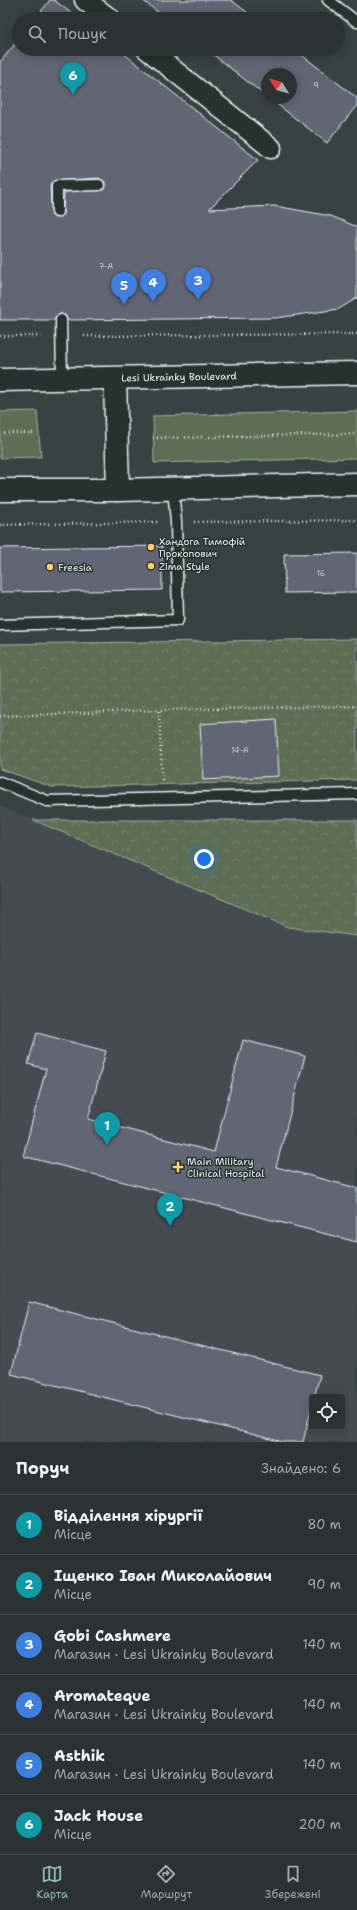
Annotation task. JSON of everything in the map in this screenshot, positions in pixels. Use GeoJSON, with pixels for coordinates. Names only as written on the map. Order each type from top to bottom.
{"type":"FeatureCollection","features":[{"type":"Feature","properties":{"kind":"main road","name":"Lesi Ukrainky Boulevard"},"geometry":{"type":"LineString","coordinates":[[0,380],[115,379],[357,373]]}},
{"type":"Feature","properties":{"kind":"main road"},"geometry":{"type":"LineString","coordinates":[[115,379],[118,490]]}},
{"type":"Feature","properties":{"kind":"main road"},"geometry":{"type":"LineString","coordinates":[[0,490],[118,490],[357,484]]}},
{"type":"Feature","properties":{"kind":"street"},"geometry":{"type":"LineString","coordinates":[[90,1],[102,12]]}},
{"type":"Feature","properties":{"kind":"street"},"geometry":{"type":"LineString","coordinates":[[156,56],[271,148]]}},
{"type":"Feature","properties":{"kind":"lane"},"geometry":{"type":"LineString","coordinates":[[328,0],[344,12]]}},
{"type":"Feature","properties":{"kind":"lane"},"geometry":{"type":"LineString","coordinates":[[345,13],[357,22]]}},
{"type":"Feature","properties":{"kind":"lane"},"geometry":{"type":"LineString","coordinates":[[57,212],[57,186],[99,185]]}},
{"type":"Feature","properties":{"kind":"lane"},"geometry":{"type":"LineString","coordinates":[[61,320],[62,379]]}},
{"type":"Feature","properties":{"kind":"lane"},"geometry":{"type":"LineString","coordinates":[[0,625],[178,620],[176,522],[173,488]]}},
{"type":"Feature","properties":{"kind":"lane"},"geometry":{"type":"LineString","coordinates":[[0,782],[47,801],[357,794]]}},
{"type":"Feature","properties":{"kind":"path"},"geometry":{"type":"LineString","coordinates":[[0,336],[357,334]]}},
{"type":"Feature","properties":{"kind":"path"},"geometry":{"type":"LineString","coordinates":[[0,433],[34,433]]}},
{"type":"Feature","properties":{"kind":"path"},"geometry":{"type":"LineString","coordinates":[[153,438],[357,434]]}},
{"type":"Feature","properties":{"kind":"path"},"geometry":{"type":"LineString","coordinates":[[0,525],[33,524]]}},
{"type":"Feature","properties":{"kind":"path"},"geometry":{"type":"LineString","coordinates":[[0,716],[159,710],[357,706]]}},
{"type":"Feature","properties":{"kind":"path"},"geometry":{"type":"LineString","coordinates":[[159,710],[163,798]]}},
{"type":"Feature","properties":{"kind":"shaded area","name":"Main Military Clinical Hospital"},"geometry":{"type":"Polygon","coordinates":[[[0,806],[288,927],[357,936],[357,1442],[0,1442],[0,806]]]}},
{"type":"Feature","properties":{"kind":"green space"},"geometry":{"type":"Polygon","coordinates":[[[37,411],[41,457],[0,458],[0,412],[37,411]]]}},
{"type":"Feature","properties":{"kind":"green space"},"geometry":{"type":"Polygon","coordinates":[[[357,411],[357,458],[154,463],[153,416],[357,411]]]}},
{"type":"Feature","properties":{"kind":"green space"},"geometry":{"type":"Polygon","coordinates":[[[357,639],[357,780],[52,787],[0,769],[0,644],[357,639]]]}},
{"type":"Feature","properties":{"kind":"green space"},"geometry":{"type":"Polygon","coordinates":[[[33,820],[357,820],[357,936],[288,927],[33,820]]]}},
{"type":"Feature","properties":{"kind":"building"},"geometry":{"type":"Polygon","coordinates":[[[50,0],[54,0],[70,12],[41,12],[50,0]]]}},
{"type":"Feature","properties":{"kind":"building"},"geometry":{"type":"Polygon","coordinates":[[[142,0],[231,0],[247,12],[158,12],[142,0]]]}},
{"type":"Feature","properties":{"kind":"building"},"geometry":{"type":"Polygon","coordinates":[[[12,47],[12,56],[127,56],[258,160],[209,209],[275,206],[331,216],[357,227],[357,298],[339,309],[276,318],[67,320],[66,316],[61,314],[57,315],[55,320],[0,320],[0,62],[12,47]],[[99,178],[53,181],[50,186],[52,216],[57,218],[63,215],[64,192],[103,190],[105,188],[105,182],[99,178]]]}},
{"type":"Feature","properties":{"kind":"building"},"geometry":{"type":"Polygon","coordinates":[[[215,56],[303,56],[357,98],[357,105],[327,143],[277,104],[297,104],[297,68],[261,68],[261,92],[215,56]]]}},
{"type":"Feature","properties":{"kind":"building"},"geometry":{"type":"Polygon","coordinates":[[[162,546],[162,590],[0,592],[0,548],[162,546]]]}},
{"type":"Feature","properties":{"kind":"building"},"geometry":{"type":"Polygon","coordinates":[[[357,553],[357,592],[285,593],[284,554],[357,553]]]}},
{"type":"Feature","properties":{"kind":"building"},"geometry":{"type":"Polygon","coordinates":[[[276,719],[279,776],[203,780],[200,724],[276,719]]]}},
{"type":"Feature","properties":{"kind":"building"},"geometry":{"type":"Polygon","coordinates":[[[37,1033],[106,1051],[88,1119],[214,1152],[243,1040],[305,1056],[276,1167],[357,1188],[357,1242],[23,1156],[46,1069],[28,1064],[37,1033]]]}},
{"type":"Feature","properties":{"kind":"building"},"geometry":{"type":"Polygon","coordinates":[[[29,1302],[320,1375],[315,1394],[309,1394],[309,1417],[303,1442],[283,1442],[11,1374],[29,1302]]]}},
{"type":"Feature","properties":{"kind":"place","name":"Jack House"},"geometry":{"type":"Point","coordinates":[73,95]}},
{"type":"Feature","properties":{"kind":"place","name":"Gobi Cashmere"},"geometry":{"type":"Point","coordinates":[198,300]}},
{"type":"Feature","properties":{"kind":"place","name":"Aromateque"},"geometry":{"type":"Point","coordinates":[153,302]}},
{"type":"Feature","properties":{"kind":"place","name":"Asthik"},"geometry":{"type":"Point","coordinates":[124,305]}},
{"type":"Feature","properties":{"kind":"place","name":"Хандога Тимофій Прокопович"},"geometry":{"type":"Point","coordinates":[151,547]}},
{"type":"Feature","properties":{"kind":"place","name":"Zima Style"},"geometry":{"type":"Point","coordinates":[151,566]}},
{"type":"Feature","properties":{"kind":"place","name":"Freesia"},"geometry":{"type":"Point","coordinates":[50,567]}},
{"type":"Feature","properties":{"kind":"place","name":"Відділення хірургії"},"geometry":{"type":"Point","coordinates":[107,1145]}},
{"type":"Feature","properties":{"kind":"place","name":"Main Military Clinical Hospital"},"geometry":{"type":"Point","coordinates":[178,1167]}},
{"type":"Feature","properties":{"kind":"place","name":"Іщенко Іван Миколайович"},"geometry":{"type":"Point","coordinates":[170,1226]}}]}
